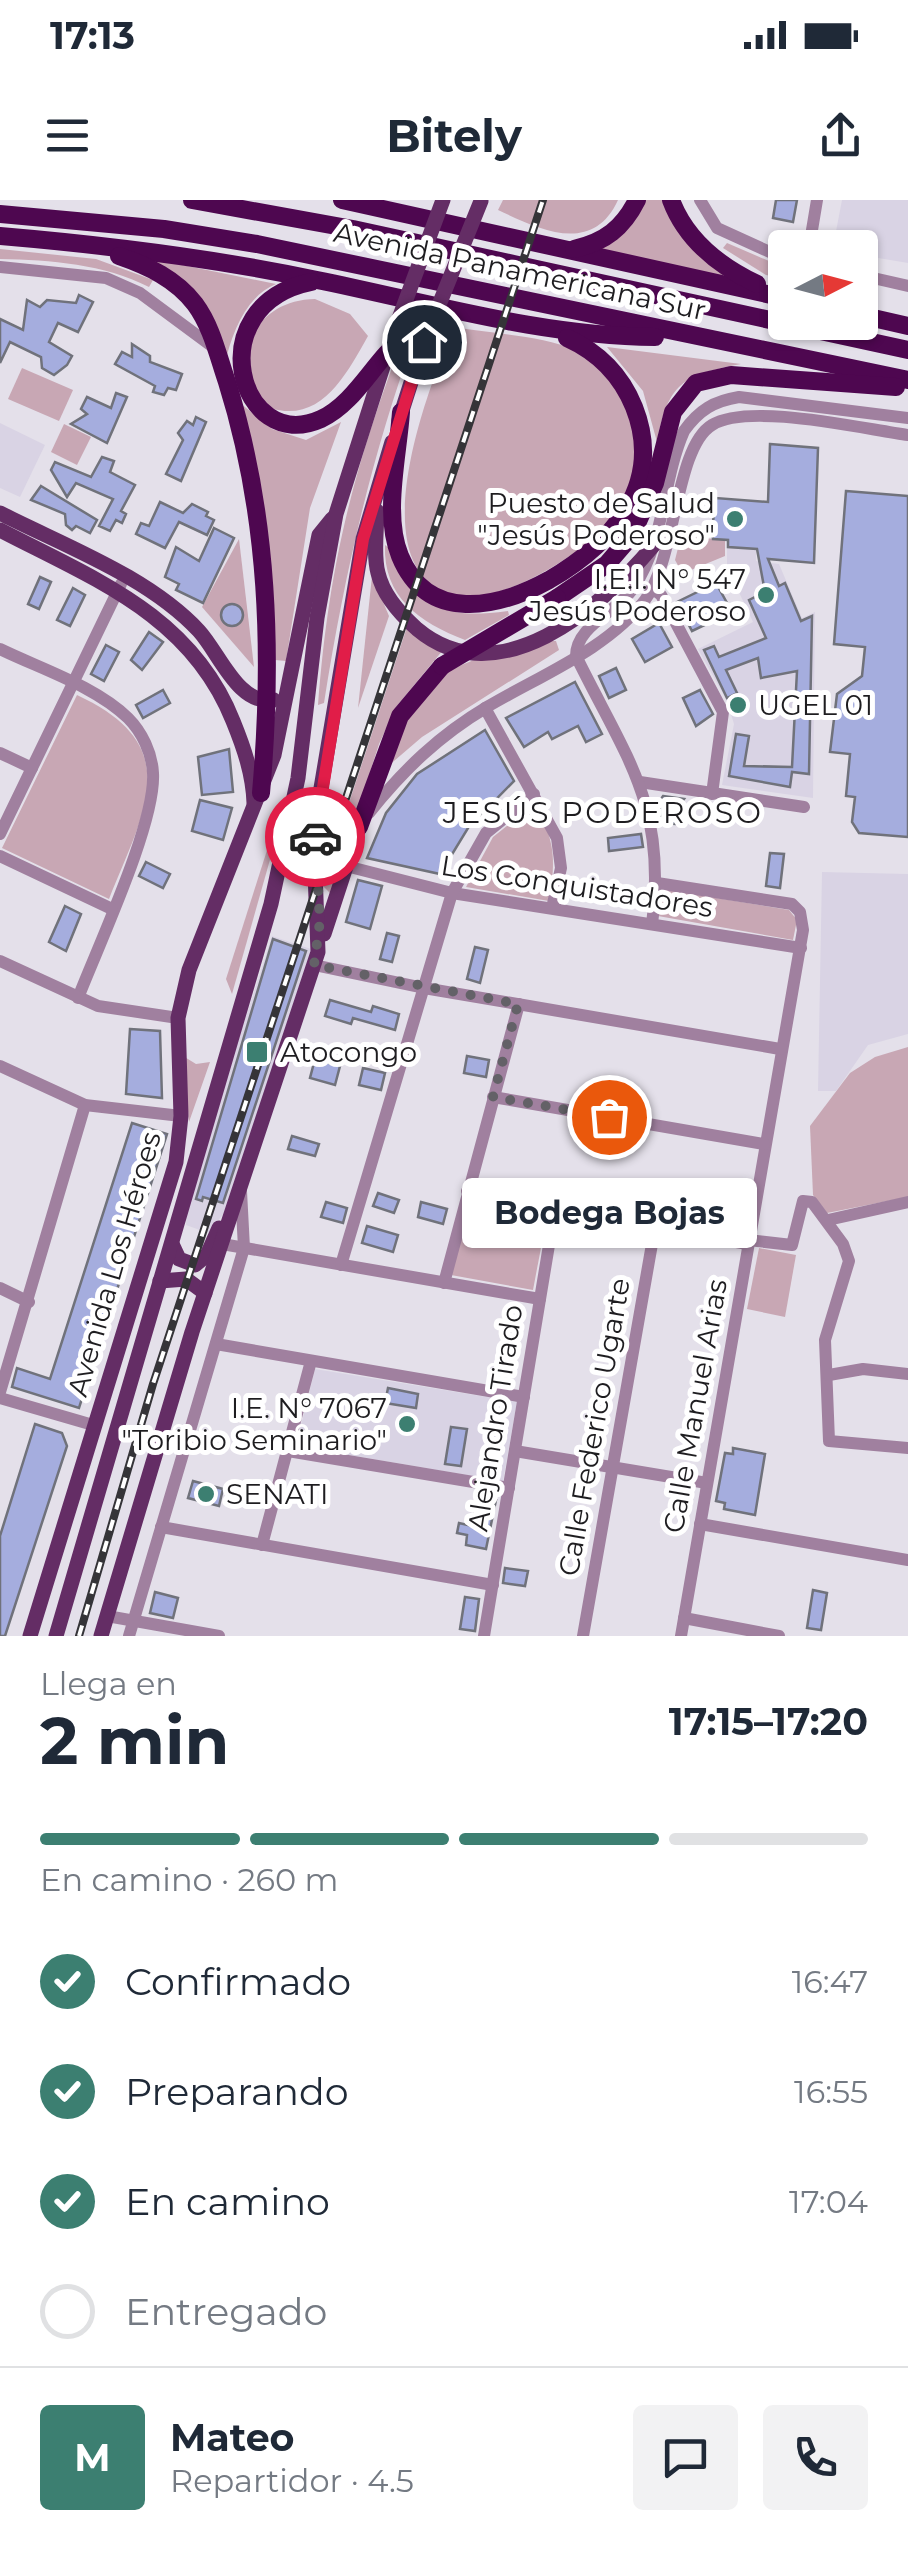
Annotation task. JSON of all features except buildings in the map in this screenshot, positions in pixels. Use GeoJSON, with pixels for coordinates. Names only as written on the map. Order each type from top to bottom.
{"type":"FeatureCollection","features":[{"type":"Feature","properties":{"kind":"highway","name":"Avenida Panamericana Sur"},"geometry":{"type":"LineString","coordinates":[[192,200],[352,229],[908,350]]}},
{"type":"Feature","properties":{"kind":"highway"},"geometry":{"type":"LineString","coordinates":[[342,200],[768,294]]}},
{"type":"Feature","properties":{"kind":"highway"},"geometry":{"type":"LineString","coordinates":[[569,250],[618,230],[637,200]]}},
{"type":"Feature","properties":{"kind":"highway"},"geometry":{"type":"LineString","coordinates":[[670,200],[686,230],[713,258],[768,289]]}},
{"type":"Feature","properties":{"kind":"highway","name":"Avenida Panamericana Sur"},"geometry":{"type":"LineString","coordinates":[[0,214],[164,229],[257,244],[908,384]]}},
{"type":"Feature","properties":{"kind":"highway"},"geometry":{"type":"LineString","coordinates":[[0,236],[75,242],[323,281],[553,332],[686,336]]}},
{"type":"Feature","properties":{"kind":"highway"},"geometry":{"type":"LineString","coordinates":[[75,242],[145,265],[170,280],[201,313],[217,350],[253,476],[269,702],[257,800]]}},
{"type":"Feature","properties":{"kind":"highway"},"geometry":{"type":"LineString","coordinates":[[323,281],[275,294],[252,317],[240,363],[254,402],[285,422],[320,420],[340,407],[387,353]]}},
{"type":"Feature","properties":{"kind":"highway"},"geometry":{"type":"LineString","coordinates":[[878,319],[908,326]]}},
{"type":"Feature","properties":{"kind":"highway"},"geometry":{"type":"LineString","coordinates":[[402,412],[394,524],[400,555],[409,573],[436,598],[463,606],[487,606],[522,595],[580,562],[610,537],[631,505],[642,467],[640,425],[622,385],[601,358],[553,332]]}},
{"type":"Feature","properties":{"kind":"highway"},"geometry":{"type":"LineString","coordinates":[[358,827],[400,716],[442,666],[595,574],[632,535],[649,502],[673,412],[696,383],[732,375],[908,384]]}},
{"type":"Feature","properties":{"kind":"main road","name":"Avenida Los Héroes"},"geometry":{"type":"LineString","coordinates":[[56,1636],[230,1054],[282,857],[298,778],[336,514],[394,332],[443,200]]}},
{"type":"Feature","properties":{"kind":"main road"},"geometry":{"type":"LineString","coordinates":[[316,958],[314,846],[318,804],[363,539],[424,342],[481,200]]}},
{"type":"Feature","properties":{"kind":"main road"},"geometry":{"type":"LineString","coordinates":[[378,489],[377,570],[382,584],[412,624],[452,649],[485,654],[534,643],[608,593],[653,546]]}},
{"type":"Feature","properties":{"kind":"main road"},"geometry":{"type":"LineString","coordinates":[[0,513],[190,622],[244,692],[269,702],[290,690]]}},
{"type":"Feature","properties":{"kind":"main road","name":"Avenida Los Héroes"},"geometry":{"type":"LineString","coordinates":[[30,1636],[176,1162],[181,1116],[175,1046],[189,970],[257,800],[290,690],[319,535],[336,514]]}},
{"type":"Feature","properties":{"kind":"main road"},"geometry":{"type":"LineString","coordinates":[[0,530],[121,584],[166,622],[200,659],[241,741],[257,800]]}},
{"type":"Feature","properties":{"kind":"main road"},"geometry":{"type":"LineString","coordinates":[[101,1636],[205,1293],[358,827]]}},
{"type":"Feature","properties":{"kind":"main road"},"geometry":{"type":"LineString","coordinates":[[172,1244],[183,1263],[199,1263],[234,1210]]}},
{"type":"Feature","properties":{"kind":"main road"},"geometry":{"type":"LineString","coordinates":[[160,1281],[186,1280],[205,1293]]}},
{"type":"Feature","properties":{"kind":"main road"},"geometry":{"type":"LineString","coordinates":[[119,1341],[145,1328]]}},
{"type":"Feature","properties":{"kind":"street"},"geometry":{"type":"LineString","coordinates":[[700,200],[717,228],[768,251]]}},
{"type":"Feature","properties":{"kind":"street"},"geometry":{"type":"LineString","coordinates":[[812,230],[817,200]]}},
{"type":"Feature","properties":{"kind":"street"},"geometry":{"type":"LineString","coordinates":[[0,267],[75,271],[106,278],[140,294],[217,350]]}},
{"type":"Feature","properties":{"kind":"street"},"geometry":{"type":"LineString","coordinates":[[878,279],[908,286]]}},
{"type":"Feature","properties":{"kind":"street"},"geometry":{"type":"LineString","coordinates":[[652,924],[657,883],[656,840],[640,782],[576,656],[578,640],[631,592],[653,546],[677,445],[697,413],[713,403],[755,396],[908,418]]}},
{"type":"Feature","properties":{"kind":"street"},"geometry":{"type":"LineString","coordinates":[[358,827],[420,754],[485,708],[576,656],[627,618],[652,588],[694,442],[712,425],[744,416],[908,434]]}},
{"type":"Feature","properties":{"kind":"street"},"geometry":{"type":"LineString","coordinates":[[0,834],[121,584]]}},
{"type":"Feature","properties":{"kind":"street"},"geometry":{"type":"LineString","coordinates":[[652,588],[661,595],[723,712],[712,794]]}},
{"type":"Feature","properties":{"kind":"street"},"geometry":{"type":"LineString","coordinates":[[0,649],[73,684],[126,717],[144,740],[153,771],[144,825],[78,998]]}},
{"type":"Feature","properties":{"kind":"street"},"geometry":{"type":"LineString","coordinates":[[485,708],[534,794],[561,855],[552,908]]}},
{"type":"Feature","properties":{"kind":"street"},"geometry":{"type":"LineString","coordinates":[[0,753],[32,768]]}},
{"type":"Feature","properties":{"kind":"street"},"geometry":{"type":"LineString","coordinates":[[640,782],[804,806]]}},
{"type":"Feature","properties":{"kind":"street"},"geometry":{"type":"LineString","coordinates":[[341,1265],[452,892],[482,839],[534,794]]}},
{"type":"Feature","properties":{"kind":"street"},"geometry":{"type":"LineString","coordinates":[[0,856],[112,909]]}},
{"type":"Feature","properties":{"kind":"street","name":"Los Conquistadores"},"geometry":{"type":"LineString","coordinates":[[346,866],[452,892],[801,948]]}},
{"type":"Feature","properties":{"kind":"street"},"geometry":{"type":"LineString","coordinates":[[657,883],[792,904],[802,920],[801,948]]}},
{"type":"Feature","properties":{"kind":"street","name":"Calle Manuel Arias"},"geometry":{"type":"LineString","coordinates":[[681,1636],[780,1048],[801,948]]}},
{"type":"Feature","properties":{"kind":"street"},"geometry":{"type":"LineString","coordinates":[[316,958],[424,988],[780,1048]]}},
{"type":"Feature","properties":{"kind":"street"},"geometry":{"type":"LineString","coordinates":[[0,961],[98,1006],[178,1018]]}},
{"type":"Feature","properties":{"kind":"street"},"geometry":{"type":"LineString","coordinates":[[444,1283],[518,1004]]}},
{"type":"Feature","properties":{"kind":"street"},"geometry":{"type":"LineString","coordinates":[[1,1069],[85,1104],[181,1116]]}},
{"type":"Feature","properties":{"kind":"street"},"geometry":{"type":"LineString","coordinates":[[493,1097],[764,1144]]}},
{"type":"Feature","properties":{"kind":"street"},"geometry":{"type":"LineString","coordinates":[[85,1104],[0,1395],[93,1425]]}},
{"type":"Feature","properties":{"kind":"street"},"geometry":{"type":"LineString","coordinates":[[128,1636],[244,1248],[241,1188]]}},
{"type":"Feature","properties":{"kind":"street"},"geometry":{"type":"LineString","coordinates":[[467,1192],[654,1227],[792,1245],[803,1201],[812,1202],[828,1220],[848,1262],[824,1340],[829,1375],[829,1442],[908,1448]]}},
{"type":"Feature","properties":{"kind":"street"},"geometry":{"type":"LineString","coordinates":[[828,1220],[908,1202]]}},
{"type":"Feature","properties":{"kind":"street","name":"Alejandro Tirado"},"geometry":{"type":"LineString","coordinates":[[484,1636],[555,1209]]}},
{"type":"Feature","properties":{"kind":"street","name":"Calle Federico Ugarte"},"geometry":{"type":"LineString","coordinates":[[583,1636],[654,1227]]}},
{"type":"Feature","properties":{"kind":"street"},"geometry":{"type":"LineString","coordinates":[[222,1244],[540,1300]]}},
{"type":"Feature","properties":{"kind":"street"},"geometry":{"type":"LineString","coordinates":[[0,1288],[29,1302]]}},
{"type":"Feature","properties":{"kind":"street"},"geometry":{"type":"LineString","coordinates":[[216,1344],[524,1397]]}},
{"type":"Feature","properties":{"kind":"street"},"geometry":{"type":"LineString","coordinates":[[262,1545],[311,1360]]}},
{"type":"Feature","properties":{"kind":"street"},"geometry":{"type":"LineString","coordinates":[[829,1375],[863,1369],[908,1374]]}},
{"type":"Feature","properties":{"kind":"street"},"geometry":{"type":"LineString","coordinates":[[288,1451],[509,1488]]}},
{"type":"Feature","properties":{"kind":"street"},"geometry":{"type":"LineString","coordinates":[[515,1451],[707,1483]]}},
{"type":"Feature","properties":{"kind":"street"},"geometry":{"type":"LineString","coordinates":[[700,1524],[908,1560]]}},
{"type":"Feature","properties":{"kind":"street"},"geometry":{"type":"LineString","coordinates":[[161,1527],[493,1584]]}},
{"type":"Feature","properties":{"kind":"street"},"geometry":{"type":"LineString","coordinates":[[107,1616],[220,1636]]}},
{"type":"Feature","properties":{"kind":"street"},"geometry":{"type":"LineString","coordinates":[[684,1618],[779,1636]]}},
{"type":"Feature","properties":{"kind":"shaded area"},"geometry":{"type":"Polygon","coordinates":[[[503,200],[618,200],[607,218],[594,228],[563,233],[498,210],[503,200]]]}},
{"type":"Feature","properties":{"kind":"shaded area"},"geometry":{"type":"Polygon","coordinates":[[[642,200],[662,200],[679,233],[748,288],[599,250],[642,200]]]}},
{"type":"Feature","properties":{"kind":"shaded area"},"geometry":{"type":"Polygon","coordinates":[[[842,200],[908,200],[908,263],[878,258],[878,230],[836,230],[842,200]]]}},
{"type":"Feature","properties":{"kind":"shaded area"},"geometry":{"type":"Polygon","coordinates":[[[727,243],[768,261],[768,275],[766,275],[723,248],[727,243]]]}},
{"type":"Feature","properties":{"kind":"shaded area"},"geometry":{"type":"Polygon","coordinates":[[[0,249],[96,259],[153,280],[149,287],[114,273],[77,265],[0,259],[0,249]]]}},
{"type":"Feature","properties":{"kind":"shaded area"},"geometry":{"type":"Polygon","coordinates":[[[138,256],[276,284],[249,306],[236,328],[225,363],[201,308],[138,256]]]}},
{"type":"Feature","properties":{"kind":"shaded area"},"geometry":{"type":"Polygon","coordinates":[[[315,299],[350,314],[368,336],[341,380],[318,403],[288,411],[270,408],[250,372],[248,354],[252,337],[275,310],[315,299]]]}},
{"type":"Feature","properties":{"kind":"shaded area"},"geometry":{"type":"Polygon","coordinates":[[[455,327],[547,341],[587,356],[623,394],[634,432],[634,464],[628,495],[605,528],[543,572],[496,592],[474,596],[454,595],[425,579],[410,551],[405,514],[408,473],[418,430],[455,327]]]}},
{"type":"Feature","properties":{"kind":"shaded area"},"geometry":{"type":"Polygon","coordinates":[[[405,333],[415,336],[372,472],[340,609],[324,703],[318,705],[329,605],[346,515],[371,427],[405,333]]]}},
{"type":"Feature","properties":{"kind":"shaded area"},"geometry":{"type":"Polygon","coordinates":[[[607,347],[741,364],[705,373],[681,385],[667,406],[657,442],[643,391],[607,347]]]}},
{"type":"Feature","properties":{"kind":"shaded area"},"geometry":{"type":"Polygon","coordinates":[[[22,368],[73,390],[59,421],[8,399],[22,368]]]}},
{"type":"Feature","properties":{"kind":"shaded area"},"geometry":{"type":"Polygon","coordinates":[[[240,403],[272,429],[306,440],[341,422],[310,508],[286,661],[275,660],[261,498],[240,403]]]}},
{"type":"Feature","properties":{"kind":"shaded area"},"geometry":{"type":"Polygon","coordinates":[[[0,423],[45,445],[20,497],[0,488],[0,423]]]}},
{"type":"Feature","properties":{"kind":"shaded area"},"geometry":{"type":"Polygon","coordinates":[[[64,424],[91,437],[77,465],[51,452],[64,424]]]}},
{"type":"Feature","properties":{"kind":"shaded area"},"geometry":{"type":"Polygon","coordinates":[[[681,536],[725,540],[725,556],[691,570],[680,569],[675,560],[681,536]]]}},
{"type":"Feature","properties":{"kind":"shaded area"},"geometry":{"type":"Polygon","coordinates":[[[239,539],[254,667],[202,607],[239,539]]]}},
{"type":"Feature","properties":{"kind":"shaded area"},"geometry":{"type":"Polygon","coordinates":[[[727,542],[756,543],[756,561],[779,564],[802,618],[815,612],[813,798],[722,785],[734,724],[727,701],[698,649],[753,622],[727,567],[727,542]]]}},
{"type":"Feature","properties":{"kind":"shaded area"},"geometry":{"type":"Polygon","coordinates":[[[385,545],[440,606],[455,612],[508,611],[509,615],[465,640],[433,625],[397,593],[386,563],[385,545]]]}},
{"type":"Feature","properties":{"kind":"shaded area"},"geometry":{"type":"Polygon","coordinates":[[[372,576],[389,616],[358,708],[372,576]]]}},
{"type":"Feature","properties":{"kind":"shaded area"},"geometry":{"type":"Polygon","coordinates":[[[407,627],[443,650],[396,707],[379,744],[331,894],[322,885],[407,627]]]}},
{"type":"Feature","properties":{"kind":"shaded area"},"geometry":{"type":"Polygon","coordinates":[[[556,641],[559,650],[422,737],[387,767],[414,707],[445,674],[488,656],[556,641]]]}},
{"type":"Feature","properties":{"kind":"shaded area"},"geometry":{"type":"Polygon","coordinates":[[[77,695],[111,715],[133,736],[145,759],[143,809],[109,899],[2,848],[77,695]]]}},
{"type":"Feature","properties":{"kind":"shaded area"},"geometry":{"type":"Polygon","coordinates":[[[536,803],[552,851],[549,901],[466,887],[493,837],[536,803]]]}},
{"type":"Feature","properties":{"kind":"shaded area"},"geometry":{"type":"Polygon","coordinates":[[[275,842],[232,994],[226,979],[269,844],[275,842]]]}},
{"type":"Feature","properties":{"kind":"shaded area"},"geometry":{"type":"Polygon","coordinates":[[[822,872],[908,874],[908,1034],[868,1045],[836,1091],[818,1091],[822,872]]]}},
{"type":"Feature","properties":{"kind":"shaded area"},"geometry":{"type":"Polygon","coordinates":[[[662,889],[789,910],[797,920],[793,940],[658,916],[662,889]]]}},
{"type":"Feature","properties":{"kind":"shaded area"},"geometry":{"type":"Polygon","coordinates":[[[272,936],[311,949],[225,1212],[208,1233],[186,1225],[187,1200],[272,936]]]}},
{"type":"Feature","properties":{"kind":"shaded area"},"geometry":{"type":"Polygon","coordinates":[[[908,1047],[908,1197],[827,1213],[813,1195],[810,1126],[850,1073],[875,1057],[908,1047]]]}},
{"type":"Feature","properties":{"kind":"shaded area"},"geometry":{"type":"Polygon","coordinates":[[[183,1056],[196,1064],[210,1062],[189,1122],[183,1056]]]}},
{"type":"Feature","properties":{"kind":"shaded area"},"geometry":{"type":"Polygon","coordinates":[[[472,1202],[547,1216],[533,1290],[451,1275],[472,1202]]]}},
{"type":"Feature","properties":{"kind":"shaded area"},"geometry":{"type":"Polygon","coordinates":[[[759,1248],[796,1255],[785,1317],[747,1309],[759,1248]]]}},
{"type":"Feature","properties":{"kind":"shaded area","name":"I.E. N° 7067 \"Toribio Seminario\""},"geometry":{"type":"Polygon","coordinates":[[[315,1369],[517,1402],[503,1481],[296,1446],[315,1369]]]}},
{"type":"Feature","properties":{"kind":"railway"},"geometry":{"type":"LineString","coordinates":[[79,1636],[153,1384],[543,200]]}},
{"type":"Feature","properties":{"kind":"way so far"},"geometry":{"type":"LineString","coordinates":[[315,837],[320,921],[314,965],[518,1004],[493,1097],[609,1117]]}},
{"type":"Feature","properties":{"kind":"place","name":"Puesto de Salud \"Jesús Poderoso\""},"geometry":{"type":"Point","coordinates":[735,519]}},
{"type":"Feature","properties":{"kind":"place","name":"I.E.I. N° 547 Jesús Poderoso"},"geometry":{"type":"Point","coordinates":[766,595]}},
{"type":"Feature","properties":{"kind":"place","name":"UGEL 01"},"geometry":{"type":"Point","coordinates":[738,705]}},
{"type":"Feature","properties":{"kind":"place","name":"Atocongo"},"geometry":{"type":"Point","coordinates":[257,1052]}},
{"type":"Feature","properties":{"kind":"place","name":"Bodega Bojas"},"geometry":{"type":"Point","coordinates":[609,1117]}},
{"type":"Feature","properties":{"kind":"place","name":"I.E. N° 7067 \"Toribio Seminario\""},"geometry":{"type":"Point","coordinates":[407,1424]}},
{"type":"Feature","properties":{"kind":"place","name":"SENATI"},"geometry":{"type":"Point","coordinates":[206,1494]}},
{"type":"Feature","properties":{"kind":"district","name":"JESÚS PODEROSO"},"geometry":{"type":"Point","coordinates":[603,812]}},
{"type":"Feature","properties":{"kind":"route"},"geometry":{"type":"LineString","coordinates":[[315,837],[363,539],[424,342]]}}]}
